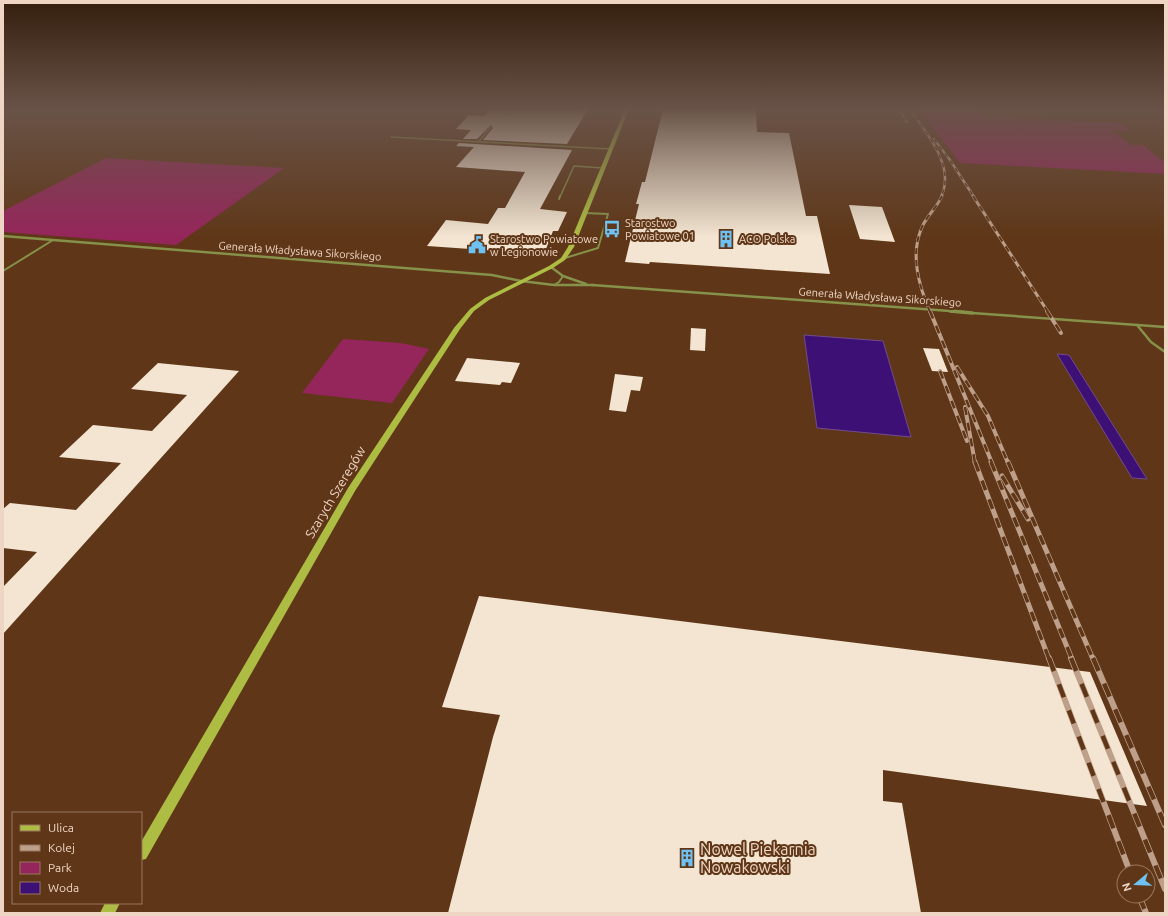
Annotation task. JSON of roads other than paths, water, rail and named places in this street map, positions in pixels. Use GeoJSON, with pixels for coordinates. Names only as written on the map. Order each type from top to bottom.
{"type":"FeatureCollection","features":[{"type":"Feature","properties":{"kind":"street","name":"Szarych Szeregów"},"geometry":{"type":"LineString","coordinates":[[142,852],[351,490],[457,328],[472,310],[482,302],[551,267],[563,259],[571,247],[610,152]]}},
{"type":"Feature","properties":{"kind":"street","name":"Generała Władysława Sikorskiego"},"geometry":{"type":"LineString","coordinates":[[3,236],[492,275],[521,281],[554,285],[594,286],[972,313]]}},
{"type":"Feature","properties":{"kind":"street","name":"Generała Władysława Sikorskiego"},"geometry":{"type":"LineString","coordinates":[[551,267],[563,276],[594,286]]}},
{"type":"Feature","properties":{"kind":"street"},"geometry":{"type":"LineString","coordinates":[[107,913],[112,904]]}},
{"type":"Feature","properties":{"kind":"lane"},"geometry":{"type":"LineString","coordinates":[[559,200],[574,166],[603,168]]}},
{"type":"Feature","properties":{"kind":"lane"},"geometry":{"type":"LineString","coordinates":[[563,259],[598,248],[608,214],[585,212]]}},
{"type":"Feature","properties":{"kind":"lane"},"geometry":{"type":"LineString","coordinates":[[3,271],[53,240]]}},
{"type":"Feature","properties":{"kind":"lane"},"geometry":{"type":"LineString","coordinates":[[554,285],[559,282],[563,276]]}},
{"type":"Feature","properties":{"kind":"lane","name":"Generała Władysława Sikorskiego"},"geometry":{"type":"LineString","coordinates":[[972,313],[1165,327]]}},
{"type":"Feature","properties":{"kind":"lane"},"geometry":{"type":"LineString","coordinates":[[1137,325],[1151,342],[1165,352]]}},
{"type":"Feature","properties":{"kind":"water"},"geometry":{"type":"Polygon","coordinates":[[[804,335],[883,341],[911,437],[817,428],[804,335]]]}},
{"type":"Feature","properties":{"kind":"water"},"geometry":{"type":"Polygon","coordinates":[[[1057,354],[1069,355],[1147,479],[1132,478],[1057,354]]]}},
{"type":"Feature","properties":{"kind":"railway"},"geometry":{"type":"LineString","coordinates":[[938,152],[945,174],[945,185],[941,197]]}},
{"type":"Feature","properties":{"kind":"railway"},"geometry":{"type":"LineString","coordinates":[[944,152],[974,197]]}},
{"type":"Feature","properties":{"kind":"railway"},"geometry":{"type":"LineString","coordinates":[[930,312],[919,280],[916,258],[917,247],[923,225],[942,196]]}},
{"type":"Feature","properties":{"kind":"railway"},"geometry":{"type":"LineString","coordinates":[[973,196],[1048,312]]}},
{"type":"Feature","properties":{"kind":"railway"},"geometry":{"type":"LineString","coordinates":[[930,311],[992,463]]}},
{"type":"Feature","properties":{"kind":"railway"},"geometry":{"type":"LineString","coordinates":[[1047,311],[1061,333]]}},
{"type":"Feature","properties":{"kind":"railway"},"geometry":{"type":"LineString","coordinates":[[957,367],[988,416],[1008,463]]}},
{"type":"Feature","properties":{"kind":"railway"},"geometry":{"type":"LineString","coordinates":[[940,371],[967,441]]}},
{"type":"Feature","properties":{"kind":"railway"},"geometry":{"type":"LineString","coordinates":[[965,407],[975,463]]}},
{"type":"Feature","properties":{"kind":"railway"},"geometry":{"type":"LineString","coordinates":[[975,462],[1049,659]]}},
{"type":"Feature","properties":{"kind":"railway"},"geometry":{"type":"LineString","coordinates":[[991,462],[1072,659]]}},
{"type":"Feature","properties":{"kind":"railway"},"geometry":{"type":"LineString","coordinates":[[1008,462],[1093,659]]}},
{"type":"Feature","properties":{"kind":"railway"},"geometry":{"type":"LineString","coordinates":[[1002,476],[1028,519]]}},
{"type":"Feature","properties":{"kind":"railway"},"geometry":{"type":"LineString","coordinates":[[1049,658],[1127,864]]}},
{"type":"Feature","properties":{"kind":"railway"},"geometry":{"type":"LineString","coordinates":[[1071,658],[1165,889]]}},
{"type":"Feature","properties":{"kind":"railway"},"geometry":{"type":"LineString","coordinates":[[1093,658],[1165,825]]}},
{"type":"Feature","properties":{"kind":"railway"},"geometry":{"type":"LineString","coordinates":[[1142,904],[1146,913]]}},
{"type":"Feature","properties":{"kind":"place","name":"Starostwo Powiatowe 01"},"geometry":{"type":"Point","coordinates":[612,229]}},
{"type":"Feature","properties":{"kind":"place","name":"ACO Polska"},"geometry":{"type":"Point","coordinates":[726,239]}},
{"type":"Feature","properties":{"kind":"place","name":"Starostwo Powiatowe w Legionowie"},"geometry":{"type":"Point","coordinates":[477,245]}},
{"type":"Feature","properties":{"kind":"place","name":"Nowel Piekarnia Nowakowski"},"geometry":{"type":"Point","coordinates":[687,858]}}]}
